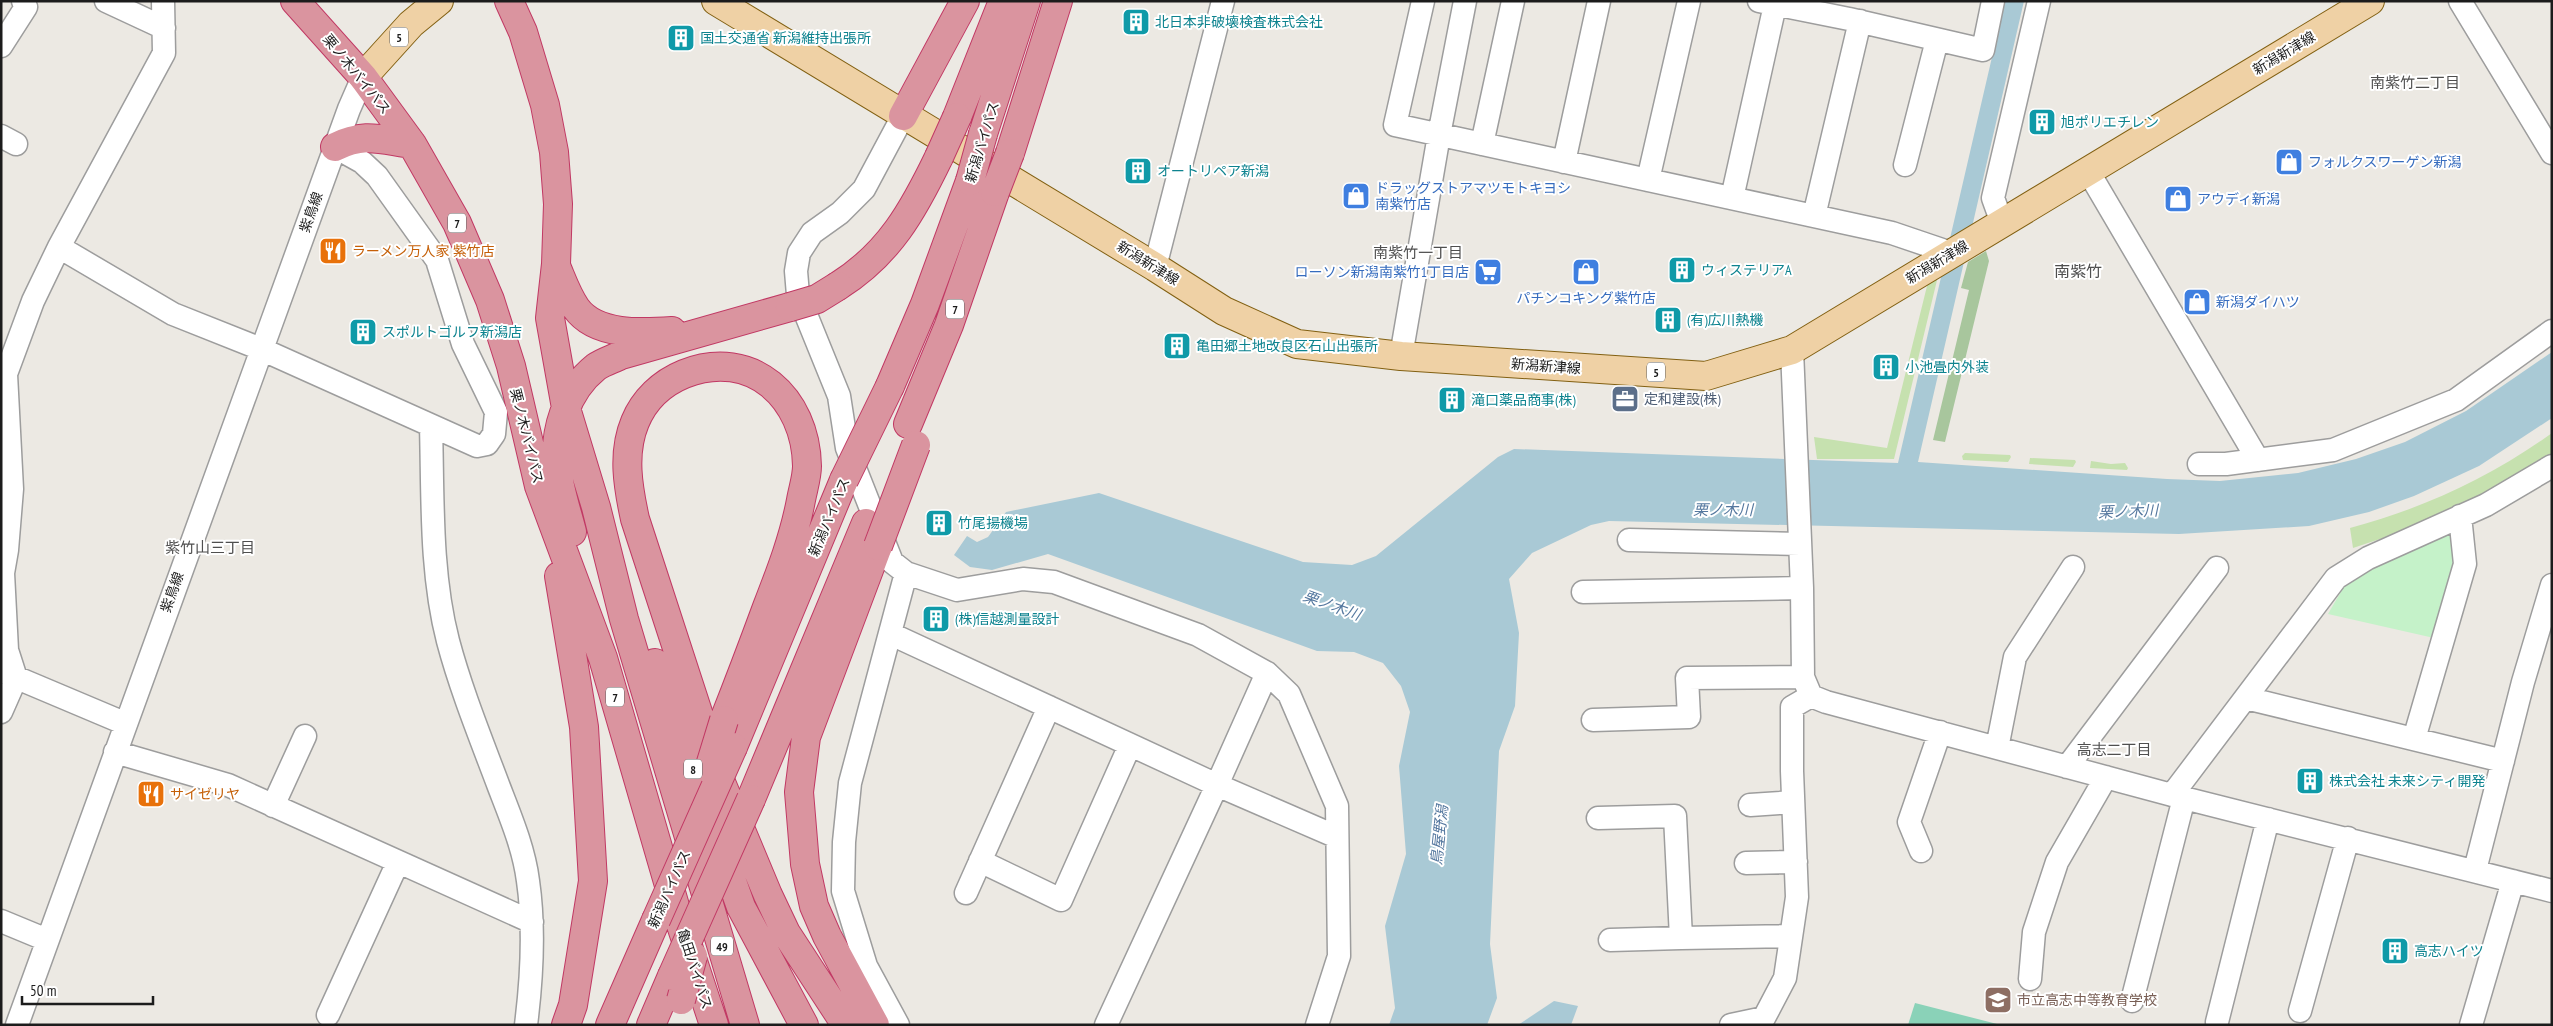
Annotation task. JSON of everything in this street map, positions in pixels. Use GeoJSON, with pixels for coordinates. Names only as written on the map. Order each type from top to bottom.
{"type":"FeatureCollection","features":[{"type":"Feature","properties":{"kind":"highway","name":"栗ノ木バイパス"},"geometry":{"type":"LineString","coordinates":[[295,1],[363,77],[412,144],[457,223],[490,300],[511,366],[539,486],[603,658],[667,916]]}},
{"type":"Feature","properties":{"kind":"highway","name":"7"},"geometry":{"type":"LineString","coordinates":[[508,1],[523,32],[545,105],[554,152],[558,204],[556,264],[550,318],[566,408],[596,507],[624,619],[697,873]]}},
{"type":"Feature","properties":{"kind":"highway","name":"7"},"geometry":{"type":"LineString","coordinates":[[556,264],[568,295],[578,310],[589,321],[604,328],[646,333],[709,329],[818,299],[861,271],[888,244],[921,194],[957,117],[1003,1]]}},
{"type":"Feature","properties":{"kind":"highway","name":"新潟バイパス"},"geometry":{"type":"LineString","coordinates":[[697,873],[693,836],[733,747],[844,480],[890,386],[925,304],[970,181],[983,134],[1026,1]]}},
{"type":"Feature","properties":{"kind":"highway","name":"新潟バイパス"},"geometry":{"type":"LineString","coordinates":[[610,1025],[667,916],[751,799],[872,534],[912,435],[1010,153],[1058,1]]}},
{"type":"Feature","properties":{"kind":"highway"},"geometry":{"type":"LineString","coordinates":[[903,116],[958,8]]}},
{"type":"Feature","properties":{"kind":"highway"},"geometry":{"type":"LineString","coordinates":[[335,147],[350,139],[368,136],[412,144]]}},
{"type":"Feature","properties":{"kind":"highway"},"geometry":{"type":"LineString","coordinates":[[603,658],[557,469],[558,437],[566,408],[574,391],[597,366],[620,356],[709,329]]}},
{"type":"Feature","properties":{"kind":"highway"},"geometry":{"type":"LineString","coordinates":[[672,1025],[677,988],[697,873],[724,720],[795,533],[807,466],[801,427],[794,410],[781,393],[763,378],[745,369],[720,366],[696,369],[675,377],[658,389],[643,406],[634,424],[628,447],[629,490],[635,519],[720,780],[786,933],[846,1025]]}},
{"type":"Feature","properties":{"kind":"highway"},"geometry":{"type":"LineString","coordinates":[[539,486],[562,592],[584,727],[592,880],[573,1004],[566,1025]]}},
{"type":"Feature","properties":{"kind":"highway","name":"8"},"geometry":{"type":"LineString","coordinates":[[596,507],[634,601],[741,907],[804,1025]]}},
{"type":"Feature","properties":{"kind":"highway"},"geometry":{"type":"LineString","coordinates":[[872,534],[806,737],[799,792],[805,864],[814,906],[827,936],[875,1025]]}},
{"type":"Feature","properties":{"kind":"highway","name":"49"},"geometry":{"type":"LineString","coordinates":[[697,873],[745,1025]]}},
{"type":"Feature","properties":{"kind":"highway","name":"亀田バイパス"},"geometry":{"type":"LineString","coordinates":[[667,916],[714,1025]]}},
{"type":"Feature","properties":{"kind":"highway"},"geometry":{"type":"LineString","coordinates":[[651,1025],[677,988]]}},
{"type":"Feature","properties":{"kind":"main road","name":"5"},"geometry":{"type":"LineString","coordinates":[[363,77],[411,24],[439,1]]}},
{"type":"Feature","properties":{"kind":"main road","name":"新潟新津線"},"geometry":{"type":"LineString","coordinates":[[716,1],[1155,267],[1224,311],[1297,344],[1401,356],[1706,376],[1792,350],[2370,1]]}},
{"type":"Feature","properties":{"kind":"street"},"geometry":{"type":"LineString","coordinates":[[1,46],[26,7],[23,1]]}},
{"type":"Feature","properties":{"kind":"street"},"geometry":{"type":"LineString","coordinates":[[106,1],[164,28]]}},
{"type":"Feature","properties":{"kind":"street"},"geometry":{"type":"LineString","coordinates":[[1,712],[9,674],[2,574],[7,550],[12,489],[6,374],[33,301],[59,247],[164,53],[163,1]]}},
{"type":"Feature","properties":{"kind":"street"},"geometry":{"type":"LineString","coordinates":[[1155,267],[1223,1]]}},
{"type":"Feature","properties":{"kind":"street"},"geometry":{"type":"LineString","coordinates":[[1423,1],[1395,125],[1892,233],[1951,253]]}},
{"type":"Feature","properties":{"kind":"street"},"geometry":{"type":"LineString","coordinates":[[1401,356],[1439,135],[1465,1]]}},
{"type":"Feature","properties":{"kind":"street"},"geometry":{"type":"LineString","coordinates":[[1482,144],[1513,1]]}},
{"type":"Feature","properties":{"kind":"street"},"geometry":{"type":"LineString","coordinates":[[1564,162],[1599,1]]}},
{"type":"Feature","properties":{"kind":"street"},"geometry":{"type":"LineString","coordinates":[[1648,180],[1690,1]]}},
{"type":"Feature","properties":{"kind":"street"},"geometry":{"type":"LineString","coordinates":[[1732,198],[1767,3],[1855,14],[1937,40],[1983,50],[1993,1]]}},
{"type":"Feature","properties":{"kind":"street"},"geometry":{"type":"LineString","coordinates":[[2002,223],[1993,198],[2038,1]]}},
{"type":"Feature","properties":{"kind":"street"},"geometry":{"type":"LineString","coordinates":[[2460,1],[2552,153]]}},
{"type":"Feature","properties":{"kind":"street"},"geometry":{"type":"LineString","coordinates":[[1814,216],[1855,14]]}},
{"type":"Feature","properties":{"kind":"street"},"geometry":{"type":"LineString","coordinates":[[1905,165],[1937,40]]}},
{"type":"Feature","properties":{"kind":"street","name":"紫鳥線"},"geometry":{"type":"LineString","coordinates":[[17,1025],[124,723],[335,147],[363,77]]}},
{"type":"Feature","properties":{"kind":"street"},"geometry":{"type":"LineString","coordinates":[[903,116],[864,189],[840,213],[812,234],[799,252],[796,271],[798,295],[839,396],[847,448],[892,562],[906,573],[957,590],[1023,579],[1054,582],[1198,635],[1267,673],[1289,694],[1337,806],[1339,956],[1317,1025]]}},
{"type":"Feature","properties":{"kind":"street"},"geometry":{"type":"LineString","coordinates":[[59,247],[173,314],[261,349],[477,446],[486,444],[494,434],[496,412],[463,344],[437,260],[377,176],[362,162],[335,147]]}},
{"type":"Feature","properties":{"kind":"street"},"geometry":{"type":"LineString","coordinates":[[2088,171],[2258,460]]}},
{"type":"Feature","properties":{"kind":"street"},"geometry":{"type":"LineString","coordinates":[[2199,464],[2226,464],[2333,450],[2456,400],[2552,331]]}},
{"type":"Feature","properties":{"kind":"street"},"geometry":{"type":"LineString","coordinates":[[1731,1025],[1764,1018],[1785,978],[1797,897],[1792,707],[1807,686],[1792,350]]}},
{"type":"Feature","properties":{"kind":"street"},"geometry":{"type":"LineString","coordinates":[[431,426],[437,572],[448,640],[516,833],[528,880],[532,922],[532,980],[526,1025]]}},
{"type":"Feature","properties":{"kind":"street"},"geometry":{"type":"LineString","coordinates":[[2132,1001],[2178,797],[2246,698],[2336,578],[2368,558],[2486,505],[2549,470]]}},
{"type":"Feature","properties":{"kind":"street"},"geometry":{"type":"LineString","coordinates":[[2414,739],[2465,564],[2460,516]]}},
{"type":"Feature","properties":{"kind":"street"},"geometry":{"type":"LineString","coordinates":[[1628,540],[1800,540]]}},
{"type":"Feature","properties":{"kind":"street"},"geometry":{"type":"LineString","coordinates":[[1997,748],[2015,657],[2073,567]]}},
{"type":"Feature","properties":{"kind":"street"},"geometry":{"type":"LineString","coordinates":[[2067,767],[2218,568]]}},
{"type":"Feature","properties":{"kind":"street"},"geometry":{"type":"LineString","coordinates":[[898,1025],[866,966],[843,890],[844,842],[850,783],[906,573]]}},
{"type":"Feature","properties":{"kind":"street"},"geometry":{"type":"LineString","coordinates":[[2475,870],[2523,682],[2552,585]]}},
{"type":"Feature","properties":{"kind":"street"},"geometry":{"type":"LineString","coordinates":[[1583,592],[1802,588]]}},
{"type":"Feature","properties":{"kind":"street"},"geometry":{"type":"LineString","coordinates":[[891,634],[1217,785],[1337,837]]}},
{"type":"Feature","properties":{"kind":"street"},"geometry":{"type":"LineString","coordinates":[[1106,1025],[1267,673]]}},
{"type":"Feature","properties":{"kind":"street"},"geometry":{"type":"LineString","coordinates":[[9,674],[124,723]]}},
{"type":"Feature","properties":{"kind":"street"},"geometry":{"type":"LineString","coordinates":[[1593,720],[1689,717],[1687,678],[1807,686],[1826,702],[2178,797],[2348,838],[2552,891]]}},
{"type":"Feature","properties":{"kind":"street"},"geometry":{"type":"LineString","coordinates":[[2246,698],[2503,761]]}},
{"type":"Feature","properties":{"kind":"street"},"geometry":{"type":"LineString","coordinates":[[966,893],[1049,707]]}},
{"type":"Feature","properties":{"kind":"street"},"geometry":{"type":"LineString","coordinates":[[1921,851],[1909,822],[1940,732]]}},
{"type":"Feature","properties":{"kind":"street"},"geometry":{"type":"LineString","coordinates":[[273,806],[305,736]]}},
{"type":"Feature","properties":{"kind":"street"},"geometry":{"type":"LineString","coordinates":[[980,862],[1061,900],[1130,745]]}},
{"type":"Feature","properties":{"kind":"street"},"geometry":{"type":"LineString","coordinates":[[115,752],[228,785],[532,922]]}},
{"type":"Feature","properties":{"kind":"street"},"geometry":{"type":"LineString","coordinates":[[2030,979],[2034,932],[2057,862],[2106,778]]}},
{"type":"Feature","properties":{"kind":"street"},"geometry":{"type":"LineString","coordinates":[[1750,805],[1793,802]]}},
{"type":"Feature","properties":{"kind":"street"},"geometry":{"type":"LineString","coordinates":[[1598,818],[1675,816],[1681,938]]}},
{"type":"Feature","properties":{"kind":"street"},"geometry":{"type":"LineString","coordinates":[[2217,1022],[2268,819]]}},
{"type":"Feature","properties":{"kind":"street"},"geometry":{"type":"LineString","coordinates":[[2300,1011],[2348,838]]}},
{"type":"Feature","properties":{"kind":"street"},"geometry":{"type":"LineString","coordinates":[[328,1015],[398,862]]}},
{"type":"Feature","properties":{"kind":"street"},"geometry":{"type":"LineString","coordinates":[[1746,863],[1796,862]]}},
{"type":"Feature","properties":{"kind":"street"},"geometry":{"type":"LineString","coordinates":[[2471,1025],[2513,881]]}},
{"type":"Feature","properties":{"kind":"street"},"geometry":{"type":"LineString","coordinates":[[1,921],[47,940]]}},
{"type":"Feature","properties":{"kind":"street"},"geometry":{"type":"LineString","coordinates":[[1610,940],[1791,936]]}},
{"type":"Feature","properties":{"kind":"green space"},"geometry":{"type":"Polygon","coordinates":[[[1986,251],[1989,261],[1945,442],[1933,440],[1969,290],[1961,288],[1968,262],[1986,251]]]}},
{"type":"Feature","properties":{"kind":"green space"},"geometry":{"type":"Polygon","coordinates":[[[1938,276],[1894,459],[1817,459],[1814,437],[1887,448],[1928,282],[1938,276]]]}},
{"type":"Feature","properties":{"kind":"green space"},"geometry":{"type":"Polygon","coordinates":[[[2552,433],[2552,455],[2538,465],[2434,521],[2353,548],[2350,528],[2403,511],[2455,490],[2505,464],[2552,433]]]}},
{"type":"Feature","properties":{"kind":"green space"},"geometry":{"type":"Polygon","coordinates":[[[1965,453],[2010,455],[2011,457],[2008,462],[1963,460],[1962,456],[1965,453]]]}},
{"type":"Feature","properties":{"kind":"green space"},"geometry":{"type":"Polygon","coordinates":[[[2030,458],[2075,460],[2076,462],[2073,467],[2029,464],[2030,458]]]}},
{"type":"Feature","properties":{"kind":"green space"},"geometry":{"type":"Polygon","coordinates":[[[2091,461],[2111,464],[2125,463],[2128,468],[2127,470],[2090,468],[2091,461]]]}},
{"type":"Feature","properties":{"kind":"green space"},"geometry":{"type":"Polygon","coordinates":[[[2450,531],[2458,541],[2434,638],[2328,614],[2346,583],[2375,561],[2450,531]]]}},
{"type":"Feature","properties":{"kind":"green space"},"geometry":{"type":"Polygon","coordinates":[[[1915,1003],[2001,1025],[1908,1025],[1915,1003]]]}},
{"type":"Feature","properties":{"kind":"water"},"geometry":{"type":"Polygon","coordinates":[[[2005,1],[2024,1],[1918,462],[2220,481],[2298,473],[2356,459],[2405,442],[2466,411],[2552,352],[2552,418],[2479,466],[2414,496],[2369,512],[2309,526],[2179,534],[1609,521],[1591,525],[1532,553],[1509,579],[1519,633],[1515,706],[1499,751],[1490,944],[1497,998],[1487,1025],[1389,1025],[1395,1008],[1385,926],[1406,854],[1399,766],[1410,712],[1401,686],[1383,663],[1354,652],[1317,651],[1048,554],[992,570],[970,567],[954,555],[967,536],[977,542],[988,537],[1006,512],[1099,493],[1303,562],[1352,565],[1376,556],[1498,457],[1514,449],[1898,463],[2005,1]]]}},
{"type":"Feature","properties":{"kind":"water"},"geometry":{"type":"Polygon","coordinates":[[[1554,1001],[1578,1006],[1571,1025],[1518,1025],[1554,1001]]]}},
{"type":"Feature","properties":{"kind":"place","name":"北日本非破壊検査株式会社"},"geometry":{"type":"Point","coordinates":[1136,22]}},
{"type":"Feature","properties":{"kind":"place","name":"国土交通省 新潟維持出張所"},"geometry":{"type":"Point","coordinates":[681,38]}},
{"type":"Feature","properties":{"kind":"place","name":"旭ポリエチレン"},"geometry":{"type":"Point","coordinates":[2042,122]}},
{"type":"Feature","properties":{"kind":"place","name":"フォルクスワーゲン新潟"},"geometry":{"type":"Point","coordinates":[2289,162]}},
{"type":"Feature","properties":{"kind":"place","name":"オートリペア新潟"},"geometry":{"type":"Point","coordinates":[1138,171]}},
{"type":"Feature","properties":{"kind":"place","name":"ドラッグストアマツモトキヨシ 南紫竹店"},"geometry":{"type":"Point","coordinates":[1356,196]}},
{"type":"Feature","properties":{"kind":"place","name":"アウディ新潟"},"geometry":{"type":"Point","coordinates":[2178,199]}},
{"type":"Feature","properties":{"kind":"place","name":"ラーメン万人家 紫竹店"},"geometry":{"type":"Point","coordinates":[333,251]}},
{"type":"Feature","properties":{"kind":"place","name":"ウィステリアA"},"geometry":{"type":"Point","coordinates":[1682,270]}},
{"type":"Feature","properties":{"kind":"place","name":"ローソン新潟南紫竹1丁目店"},"geometry":{"type":"Point","coordinates":[1488,272]}},
{"type":"Feature","properties":{"kind":"place","name":"パチンコキング紫竹店"},"geometry":{"type":"Point","coordinates":[1586,272]}},
{"type":"Feature","properties":{"kind":"place","name":"新潟ダイハツ"},"geometry":{"type":"Point","coordinates":[2197,302]}},
{"type":"Feature","properties":{"kind":"place","name":"(有)広川熱機"},"geometry":{"type":"Point","coordinates":[1668,320]}},
{"type":"Feature","properties":{"kind":"place","name":"スポルトゴルフ新潟店"},"geometry":{"type":"Point","coordinates":[363,332]}},
{"type":"Feature","properties":{"kind":"place","name":"亀田郷土地改良区石山出張所"},"geometry":{"type":"Point","coordinates":[1177,346]}},
{"type":"Feature","properties":{"kind":"place","name":"小池畳内外装"},"geometry":{"type":"Point","coordinates":[1886,367]}},
{"type":"Feature","properties":{"kind":"place","name":"定和建設(株)"},"geometry":{"type":"Point","coordinates":[1625,399]}},
{"type":"Feature","properties":{"kind":"place","name":"滝口薬品商事(株)"},"geometry":{"type":"Point","coordinates":[1452,400]}},
{"type":"Feature","properties":{"kind":"place","name":"竹尾揚機場"},"geometry":{"type":"Point","coordinates":[939,523]}},
{"type":"Feature","properties":{"kind":"place","name":"(株)信越測量設計"},"geometry":{"type":"Point","coordinates":[936,619]}},
{"type":"Feature","properties":{"kind":"place","name":"株式会社 未来シティ開発"},"geometry":{"type":"Point","coordinates":[2310,781]}},
{"type":"Feature","properties":{"kind":"place","name":"サイゼリヤ"},"geometry":{"type":"Point","coordinates":[151,794]}},
{"type":"Feature","properties":{"kind":"place","name":"高志ハイツ"},"geometry":{"type":"Point","coordinates":[2395,951]}},
{"type":"Feature","properties":{"kind":"place","name":"市立高志中等教育学校"},"geometry":{"type":"Point","coordinates":[1998,1000]}},
{"type":"Feature","properties":{"kind":"district","name":"南紫竹二丁目"},"geometry":{"type":"Point","coordinates":[2415,82]}},
{"type":"Feature","properties":{"kind":"district","name":"南紫竹一丁目"},"geometry":{"type":"Point","coordinates":[1418,252]}},
{"type":"Feature","properties":{"kind":"district","name":"南紫竹"},"geometry":{"type":"Point","coordinates":[2078,271]}},
{"type":"Feature","properties":{"kind":"district","name":"紫竹山三丁目"},"geometry":{"type":"Point","coordinates":[210,547]}},
{"type":"Feature","properties":{"kind":"district","name":"高志二丁目"},"geometry":{"type":"Point","coordinates":[2114,749]}},
{"type":"Feature","properties":{"kind":"water label","name":"栗ノ木川"},"geometry":{"type":"Point","coordinates":[1723,509]}},
{"type":"Feature","properties":{"kind":"water label","name":"栗ノ木川"},"geometry":{"type":"Point","coordinates":[2128,511]}},
{"type":"Feature","properties":{"kind":"water label","name":"栗ノ木川"},"geometry":{"type":"Point","coordinates":[1332,605]}},
{"type":"Feature","properties":{"kind":"water label","name":"鳥屋野潟"},"geometry":{"type":"Point","coordinates":[1439,835]}}]}
